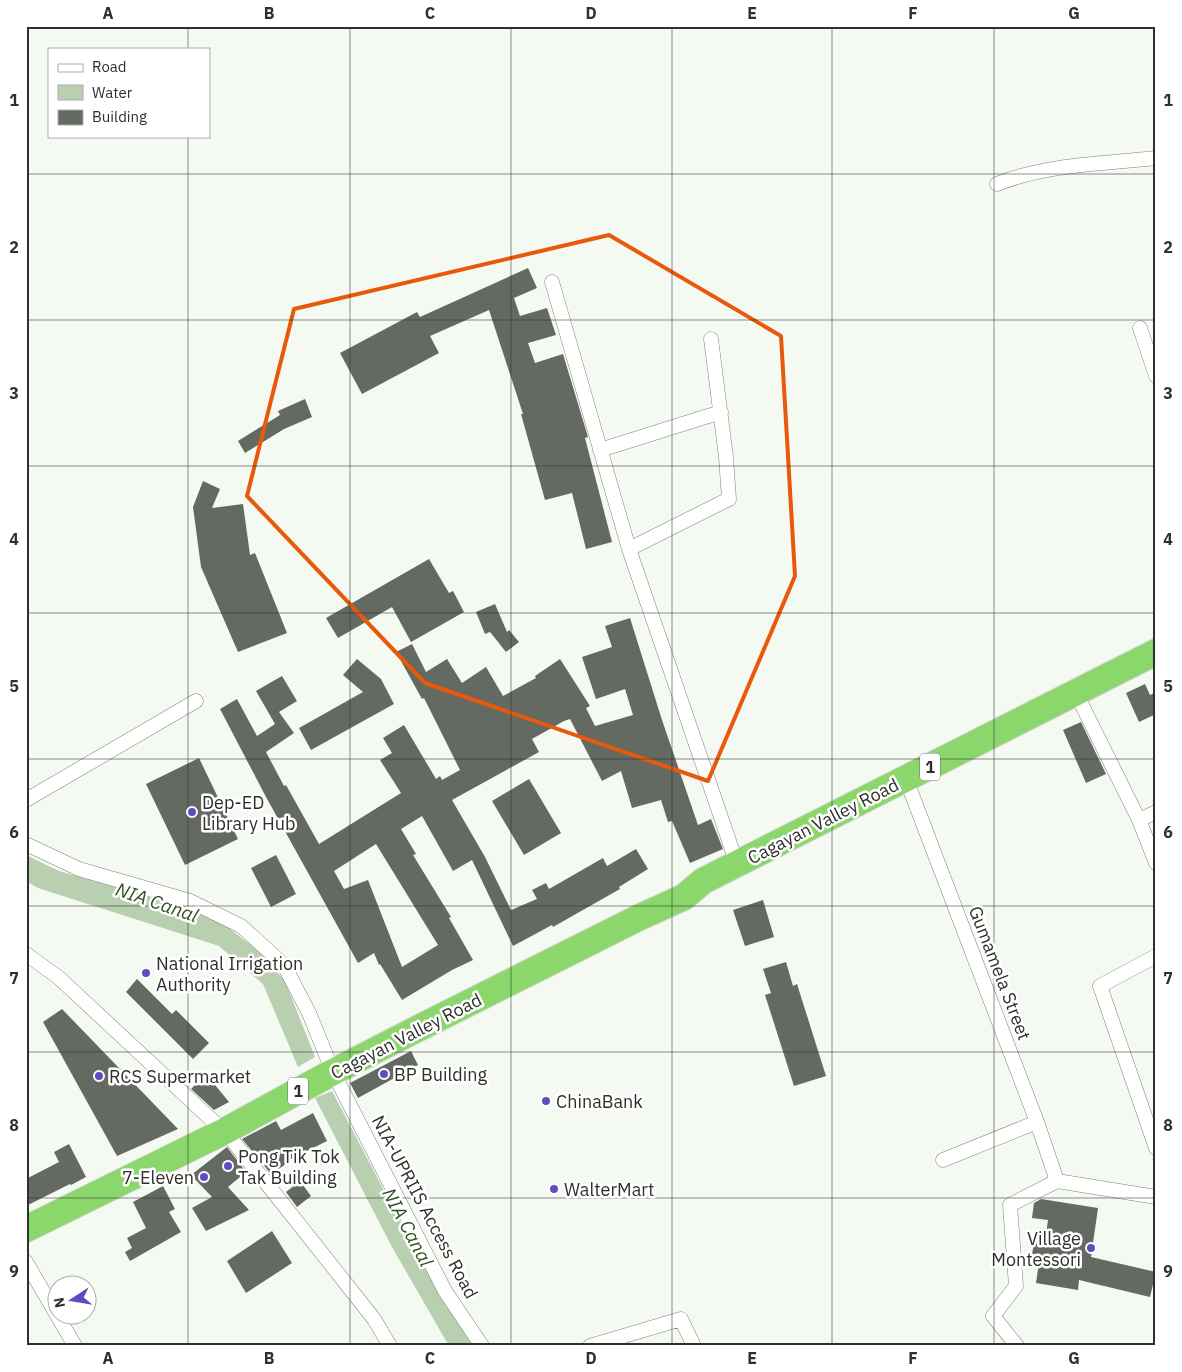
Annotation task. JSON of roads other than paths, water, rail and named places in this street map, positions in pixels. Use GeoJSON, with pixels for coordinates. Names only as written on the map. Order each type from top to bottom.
{"type":"FeatureCollection","features":[{"type":"Feature","properties":{"kind":"highway","name":"Cagayan Valley Road"},"geometry":{"type":"LineString","coordinates":[[26,1229],[219,1127],[250,1106],[331,1068],[646,900],[678,885],[703,881],[738,864],[1156,652]]}},
{"type":"Feature","properties":{"kind":"highway","name":"Cagayan Valley Road"},"geometry":{"type":"LineString","coordinates":[[26,1217],[152,1155],[219,1127]]}},
{"type":"Feature","properties":{"kind":"street"},"geometry":{"type":"LineString","coordinates":[[997,184],[1021,175],[1071,166],[1156,158]]}},
{"type":"Feature","properties":{"kind":"street"},"geometry":{"type":"LineString","coordinates":[[552,282],[629,549],[738,864]]}},
{"type":"Feature","properties":{"kind":"street"},"geometry":{"type":"LineString","coordinates":[[1140,328],[1156,376]]}},
{"type":"Feature","properties":{"kind":"street"},"geometry":{"type":"LineString","coordinates":[[629,549],[729,499],[721,412],[711,339]]}},
{"type":"Feature","properties":{"kind":"street"},"geometry":{"type":"LineString","coordinates":[[600,450],[721,412]]}},
{"type":"Feature","properties":{"kind":"street"},"geometry":{"type":"LineString","coordinates":[[1076,693],[1139,820],[1156,863]]}},
{"type":"Feature","properties":{"kind":"street"},"geometry":{"type":"LineString","coordinates":[[26,800],[196,701]]}},
{"type":"Feature","properties":{"kind":"street","name":"Gumamela Street"},"geometry":{"type":"LineString","coordinates":[[906,779],[1037,1122],[1057,1181]]}},
{"type":"Feature","properties":{"kind":"street"},"geometry":{"type":"LineString","coordinates":[[1139,820],[1156,812]]}},
{"type":"Feature","properties":{"kind":"street","name":"NIA-UPRIIS Access Road"},"geometry":{"type":"LineString","coordinates":[[26,844],[79,870],[190,901],[241,926],[284,965],[309,1013],[331,1068],[445,1291],[482,1346]]}},
{"type":"Feature","properties":{"kind":"street"},"geometry":{"type":"LineString","coordinates":[[26,954],[58,977],[219,1127],[374,1319],[390,1346]]}},
{"type":"Feature","properties":{"kind":"street"},"geometry":{"type":"LineString","coordinates":[[1156,956],[1100,986],[1156,1148]]}},
{"type":"Feature","properties":{"kind":"street"},"geometry":{"type":"LineString","coordinates":[[943,1160],[1037,1122]]}},
{"type":"Feature","properties":{"kind":"street"},"geometry":{"type":"LineString","coordinates":[[1017,1346],[993,1316],[1016,1286],[1010,1205],[1057,1181],[1156,1197]]}},
{"type":"Feature","properties":{"kind":"street"},"geometry":{"type":"LineString","coordinates":[[26,1262],[75,1346]]}},
{"type":"Feature","properties":{"kind":"street"},"geometry":{"type":"LineString","coordinates":[[590,1346],[681,1319],[694,1346]]}},
{"type":"Feature","properties":{"kind":"water","name":"NIA Canal"},"geometry":{"type":"Polygon","coordinates":[[[26,855],[59,871],[153,898],[220,921],[259,952],[285,981],[315,1057],[298,1067],[263,984],[219,946],[38,888],[26,881],[26,855]]]}},
{"type":"Feature","properties":{"kind":"water"},"geometry":{"type":"Polygon","coordinates":[[[332,1091],[403,1227],[473,1346],[449,1346],[392,1247],[315,1098],[332,1091]]]}},
{"type":"Feature","properties":{"kind":"place","name":"Dep-ED Library Hub"},"geometry":{"type":"Point","coordinates":[192,812]}},
{"type":"Feature","properties":{"kind":"place","name":"National Irrigation Authority"},"geometry":{"type":"Point","coordinates":[146,973]}},
{"type":"Feature","properties":{"kind":"place","name":"BP Building"},"geometry":{"type":"Point","coordinates":[384,1074]}},
{"type":"Feature","properties":{"kind":"place","name":"RCS Supermarket"},"geometry":{"type":"Point","coordinates":[99,1076]}},
{"type":"Feature","properties":{"kind":"place","name":"ChinaBank"},"geometry":{"type":"Point","coordinates":[546,1101]}},
{"type":"Feature","properties":{"kind":"place","name":"Pong Tik Tok Tak Building"},"geometry":{"type":"Point","coordinates":[228,1166]}},
{"type":"Feature","properties":{"kind":"place","name":"7-Eleven"},"geometry":{"type":"Point","coordinates":[204,1177]}},
{"type":"Feature","properties":{"kind":"place","name":"WalterMart"},"geometry":{"type":"Point","coordinates":[554,1189]}},
{"type":"Feature","properties":{"kind":"place","name":"Village Montessori"},"geometry":{"type":"Point","coordinates":[1091,1248]}}]}
